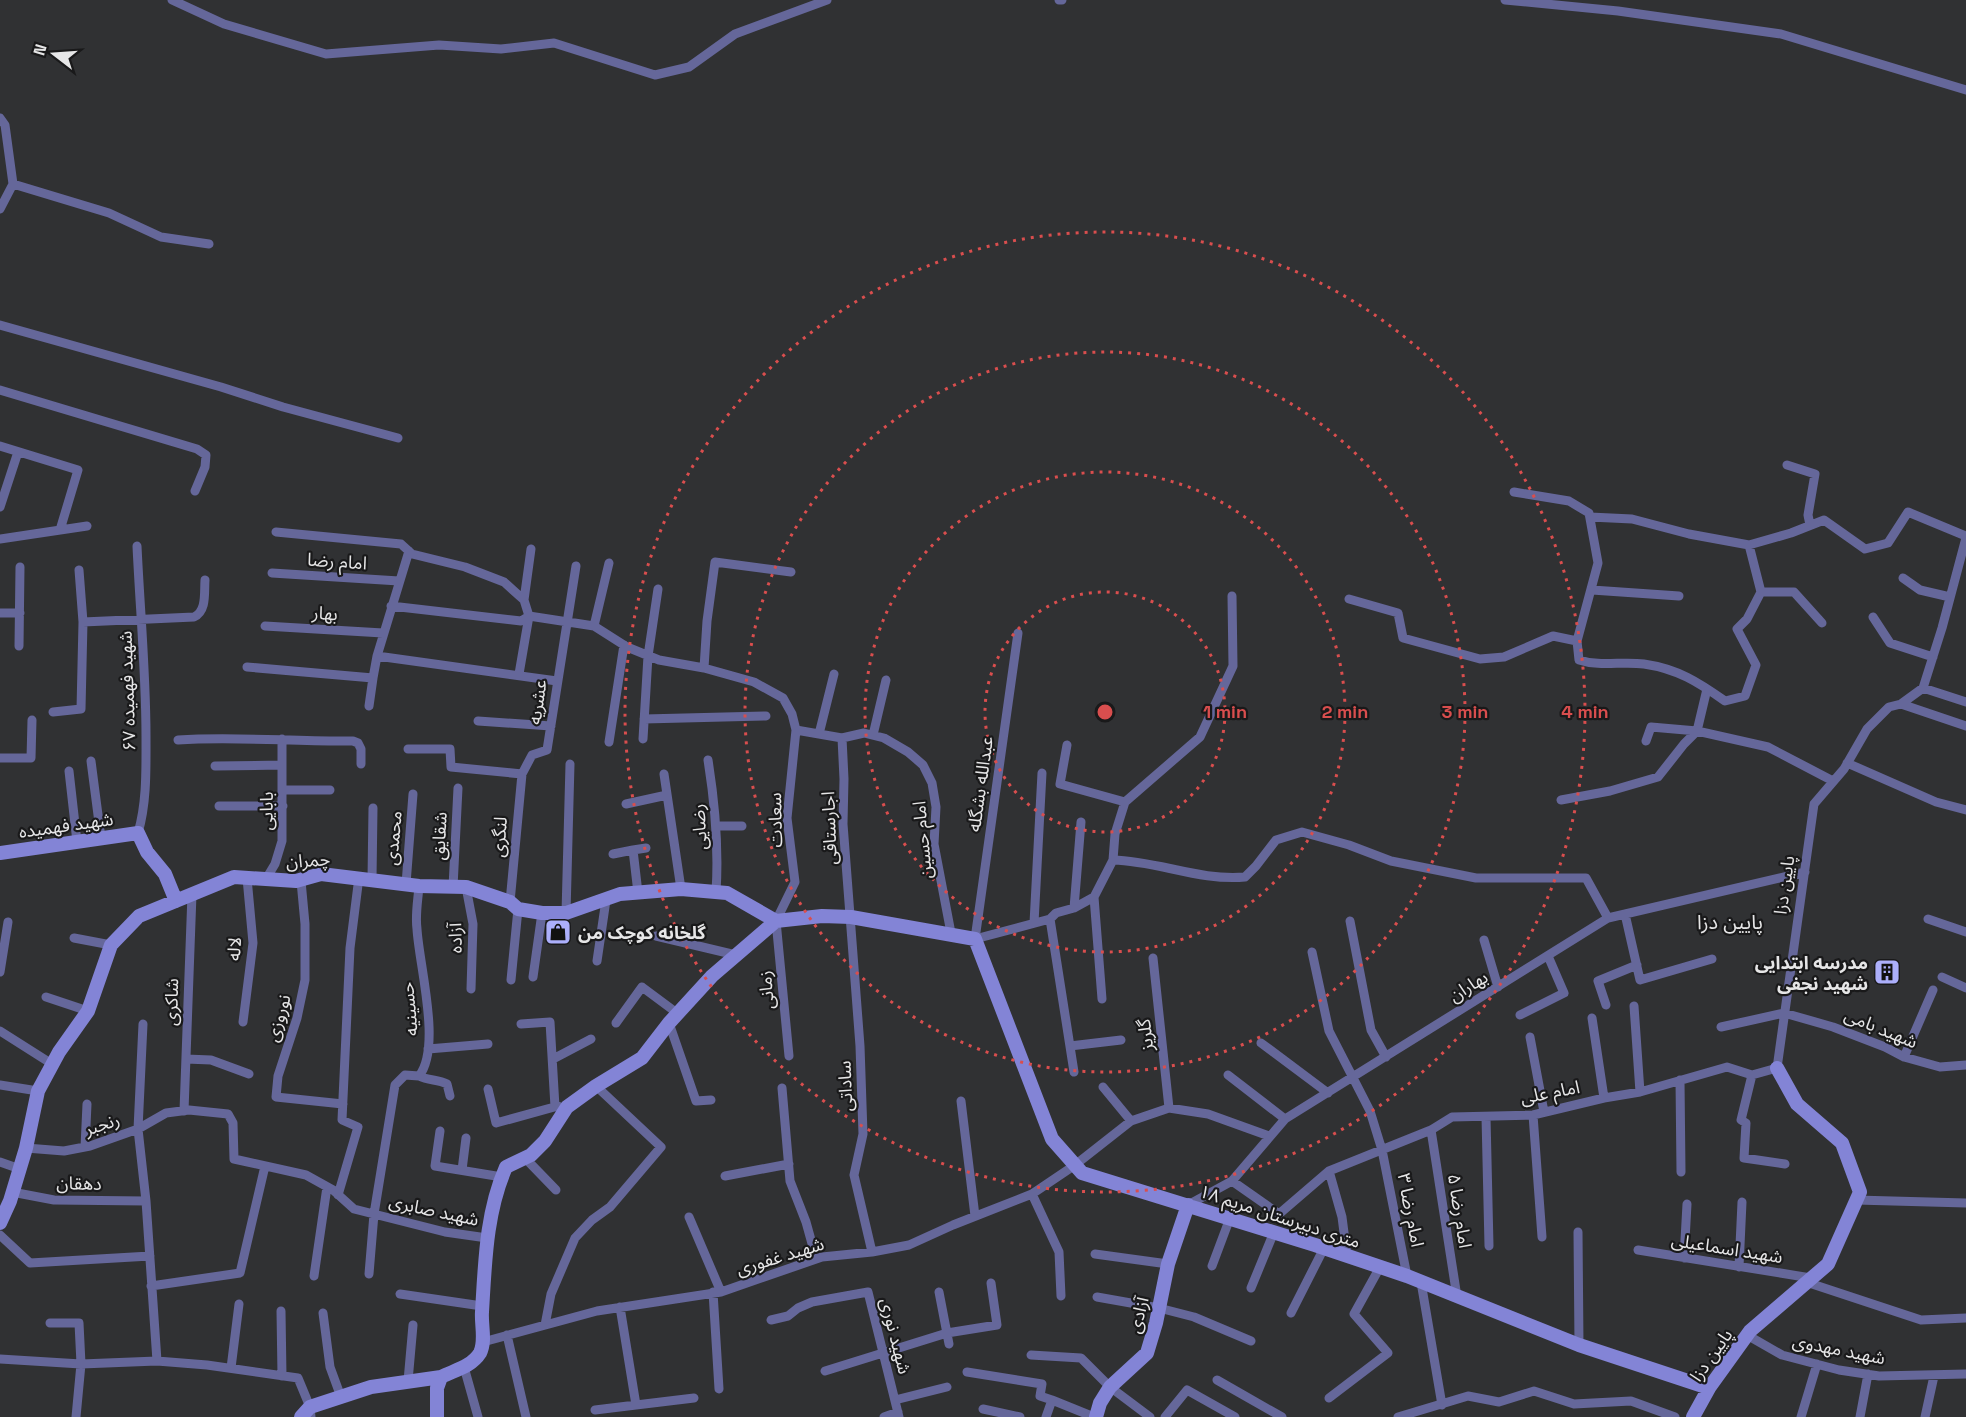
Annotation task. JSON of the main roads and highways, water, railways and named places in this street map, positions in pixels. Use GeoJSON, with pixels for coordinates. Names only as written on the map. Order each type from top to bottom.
{"type":"FeatureCollection","features":[{"type":"Feature","properties":{"kind":"place","name":"گلخانه کوچک من"},"geometry":{"type":"Point","coordinates":[558,932]}},
{"type":"Feature","properties":{"kind":"place","name":"مدرسه ابتدایی شهید نجفی"},"geometry":{"type":"Point","coordinates":[1887,972]}},
{"type":"Feature","properties":{"kind":"district","name":"پایین دزا"},"geometry":{"type":"Point","coordinates":[1730,922]}}]}
